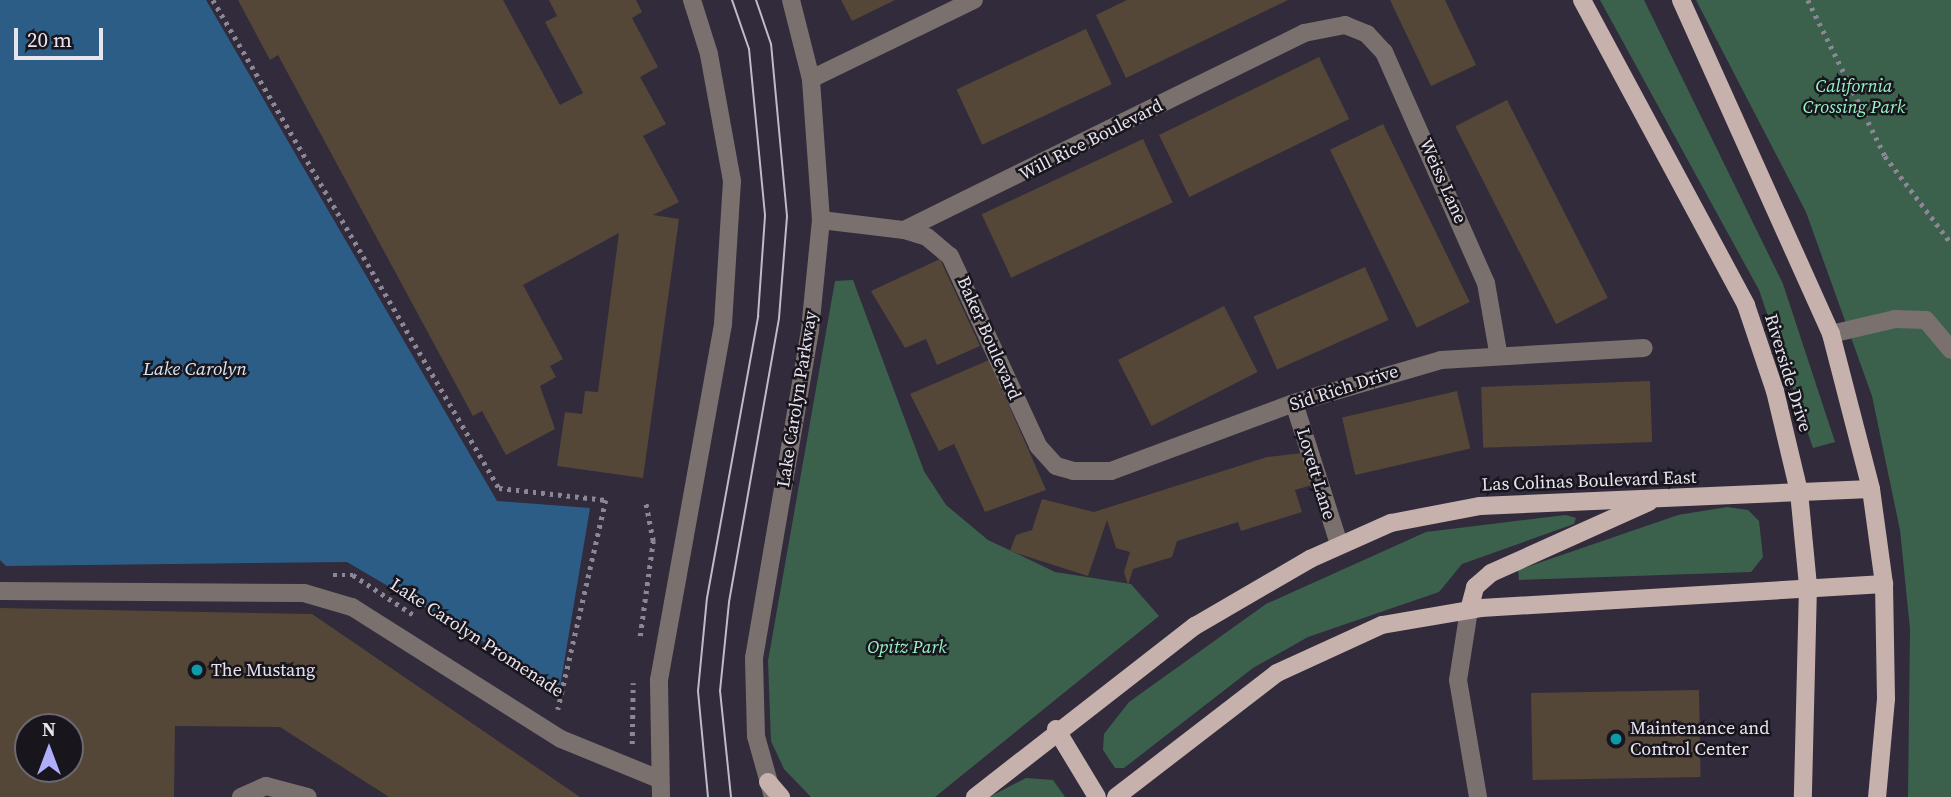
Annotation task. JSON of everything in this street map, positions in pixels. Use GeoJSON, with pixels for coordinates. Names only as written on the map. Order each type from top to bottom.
{"type":"FeatureCollection","features":[{"type":"Feature","properties":{"kind":"main road","name":"Riverside Drive"},"geometry":{"type":"LineString","coordinates":[[1582,0],[1746,305],[1800,492],[1808,586],[1802,797]]}},
{"type":"Feature","properties":{"kind":"main road"},"geometry":{"type":"LineString","coordinates":[[1681,0],[1831,334],[1871,489],[1884,584],[1886,699],[1877,797]]}},
{"type":"Feature","properties":{"kind":"main road","name":"Las Colinas Boulevard East"},"geometry":{"type":"LineString","coordinates":[[975,797],[1056,729],[1195,626],[1339,544],[1391,523],[1480,506],[1871,489]]}},
{"type":"Feature","properties":{"kind":"main road"},"geometry":{"type":"LineString","coordinates":[[1469,610],[1475,587],[1491,573],[1655,499]]}},
{"type":"Feature","properties":{"kind":"main road"},"geometry":{"type":"LineString","coordinates":[[1116,797],[1277,673],[1382,625],[1469,610],[1808,586],[1884,584]]}},
{"type":"Feature","properties":{"kind":"main road"},"geometry":{"type":"LineString","coordinates":[[1056,729],[1097,797]]}},
{"type":"Feature","properties":{"kind":"main road"},"geometry":{"type":"LineString","coordinates":[[771,789],[781,797]]}},
{"type":"Feature","properties":{"kind":"street"},"geometry":{"type":"LineString","coordinates":[[0,591],[304,593],[352,607],[561,739],[660,788],[659,680],[723,324],[732,181],[709,54],[692,0]]}},
{"type":"Feature","properties":{"kind":"street","name":"Lake Carolyn Parkway"},"geometry":{"type":"LineString","coordinates":[[771,789],[752,704],[754,658],[810,330],[821,220],[811,79],[792,0]]}},
{"type":"Feature","properties":{"kind":"street"},"geometry":{"type":"LineString","coordinates":[[811,79],[974,0]]}},
{"type":"Feature","properties":{"kind":"street","name":"Will Rice Boulevard"},"geometry":{"type":"LineString","coordinates":[[904,230],[1304,33],[1326,25],[1354,27]]}},
{"type":"Feature","properties":{"kind":"street","name":"Weiss Lane"},"geometry":{"type":"LineString","coordinates":[[1354,27],[1384,52],[1458,214],[1486,283],[1498,352]]}},
{"type":"Feature","properties":{"kind":"street"},"geometry":{"type":"LineString","coordinates":[[821,220],[904,230]]}},
{"type":"Feature","properties":{"kind":"street","name":"Baker Boulevard"},"geometry":{"type":"LineString","coordinates":[[904,230],[927,237],[950,256],[1038,446],[1056,466]]}},
{"type":"Feature","properties":{"kind":"street"},"geometry":{"type":"LineString","coordinates":[[1831,334],[1918,319],[1939,329],[1951,349]]}},
{"type":"Feature","properties":{"kind":"street","name":"Sid Rich Drive"},"geometry":{"type":"LineString","coordinates":[[1056,466],[1111,471],[1294,403],[1410,367],[1498,352],[1644,348]]}},
{"type":"Feature","properties":{"kind":"street","name":"Lovett Lane"},"geometry":{"type":"LineString","coordinates":[[1294,403],[1339,544]]}},
{"type":"Feature","properties":{"kind":"street"},"geometry":{"type":"LineString","coordinates":[[1469,610],[1458,680],[1478,797]]}},
{"type":"Feature","properties":{"kind":"street"},"geometry":{"type":"LineString","coordinates":[[241,797],[267,786],[308,797]]}},
{"type":"Feature","properties":{"kind":"path","name":"Lake Carolyn Promenade"},"geometry":{"type":"LineString","coordinates":[[213,0],[499,488],[606,500],[560,711],[549,704]]}},
{"type":"Feature","properties":{"kind":"path"},"geometry":{"type":"LineString","coordinates":[[1808,0],[1885,156],[1951,243]]}},
{"type":"Feature","properties":{"kind":"path","name":"Lake Carolyn Promenade"},"geometry":{"type":"LineString","coordinates":[[326,575],[353,575],[422,620]]}},
{"type":"Feature","properties":{"kind":"green space"},"geometry":{"type":"Polygon","coordinates":[[[1600,0],[1644,0],[1783,284],[1835,442],[1813,448],[1759,290],[1600,0]]]}},
{"type":"Feature","properties":{"kind":"green space","name":"California Crossing Park"},"geometry":{"type":"Polygon","coordinates":[[[1696,0],[1951,0],[1951,797],[1908,797],[1910,629],[1900,530],[1872,396],[1806,212],[1696,0]]]}},
{"type":"Feature","properties":{"kind":"green space","name":"Opitz Park"},"geometry":{"type":"Polygon","coordinates":[[[853,280],[924,471],[946,505],[988,540],[1055,572],[1131,584],[1159,616],[935,797],[811,797],[784,769],[771,741],[768,661],[835,281],[853,280]]]}},
{"type":"Feature","properties":{"kind":"green space"},"geometry":{"type":"Polygon","coordinates":[[[1727,507],[1748,510],[1759,521],[1763,557],[1751,572],[1519,580],[1518,570],[1678,515],[1727,507]]]}},
{"type":"Feature","properties":{"kind":"green space"},"geometry":{"type":"Polygon","coordinates":[[[1566,515],[1576,518],[1574,524],[1462,564],[1439,592],[1308,637],[1253,668],[1124,768],[1115,768],[1103,750],[1104,734],[1129,702],[1266,604],[1426,532],[1566,515]]]}},
{"type":"Feature","properties":{"kind":"green space"},"geometry":{"type":"Polygon","coordinates":[[[1026,778],[1053,780],[1065,797],[989,797],[1026,778]]]}},
{"type":"Feature","properties":{"kind":"water","name":"Lake Carolyn"},"geometry":{"type":"Polygon","coordinates":[[[0,0],[206,0],[497,501],[590,508],[560,687],[347,562],[6,566],[0,560],[0,0]]]}},
{"type":"Feature","properties":{"kind":"building"},"geometry":{"type":"Polygon","coordinates":[[[238,0],[503,0],[560,105],[583,93],[545,22],[557,16],[549,0],[636,0],[642,12],[632,18],[658,67],[640,77],[666,124],[643,136],[679,202],[653,215],[679,219],[643,478],[557,466],[565,412],[582,414],[585,391],[598,392],[619,233],[523,285],[563,359],[550,366],[556,377],[540,386],[555,429],[506,455],[482,411],[473,416],[278,55],[270,60],[238,0]]]}},
{"type":"Feature","properties":{"kind":"building"},"geometry":{"type":"Polygon","coordinates":[[[841,0],[895,0],[852,21],[841,0]]]}},
{"type":"Feature","properties":{"kind":"building"},"geometry":{"type":"Polygon","coordinates":[[[1127,0],[1288,0],[1126,78],[1096,15],[1127,0]]]}},
{"type":"Feature","properties":{"kind":"building"},"geometry":{"type":"Polygon","coordinates":[[[1390,0],[1445,0],[1476,65],[1431,86],[1390,0]]]}},
{"type":"Feature","properties":{"kind":"building"},"geometry":{"type":"Polygon","coordinates":[[[1086,29],[1112,84],[982,145],[956,89],[1086,29]]]}},
{"type":"Feature","properties":{"kind":"building"},"geometry":{"type":"Polygon","coordinates":[[[1319,57],[1349,119],[1189,197],[1159,135],[1319,57]]]}},
{"type":"Feature","properties":{"kind":"building"},"geometry":{"type":"Polygon","coordinates":[[[1507,100],[1608,298],[1556,324],[1455,126],[1507,100]]]}},
{"type":"Feature","properties":{"kind":"building"},"geometry":{"type":"Polygon","coordinates":[[[1383,124],[1470,302],[1417,328],[1330,150],[1383,124]]]}},
{"type":"Feature","properties":{"kind":"building"},"geometry":{"type":"Polygon","coordinates":[[[1143,139],[1173,202],[1011,278],[982,214],[1143,139]]]}},
{"type":"Feature","properties":{"kind":"building"},"geometry":{"type":"Polygon","coordinates":[[[940,259],[980,346],[937,365],[926,339],[905,348],[871,291],[940,259]]]}},
{"type":"Feature","properties":{"kind":"building"},"geometry":{"type":"Polygon","coordinates":[[[1365,267],[1389,320],[1277,370],[1254,317],[1365,267]]]}},
{"type":"Feature","properties":{"kind":"building"},"geometry":{"type":"Polygon","coordinates":[[[1224,306],[1258,372],[1152,426],[1118,360],[1224,306]]]}},
{"type":"Feature","properties":{"kind":"building"},"geometry":{"type":"Polygon","coordinates":[[[989,360],[1046,490],[985,512],[954,444],[939,451],[910,394],[989,360]]]}},
{"type":"Feature","properties":{"kind":"building"},"geometry":{"type":"Polygon","coordinates":[[[1650,381],[1652,442],[1483,448],[1481,387],[1650,381]]]}},
{"type":"Feature","properties":{"kind":"building"},"geometry":{"type":"Polygon","coordinates":[[[1457,391],[1470,448],[1355,475],[1342,418],[1457,391]]]}},
{"type":"Feature","properties":{"kind":"building"},"geometry":{"type":"Polygon","coordinates":[[[1302,453],[1312,485],[1295,490],[1302,512],[1241,531],[1238,522],[1177,541],[1172,557],[1133,569],[1128,585],[1124,572],[1130,552],[1116,548],[1107,520],[1088,576],[1010,551],[1016,535],[1032,530],[1042,499],[1094,512],[1267,457],[1302,453]]]}},
{"type":"Feature","properties":{"kind":"building","name":"The Mustang"},"geometry":{"type":"Polygon","coordinates":[[[0,608],[312,614],[580,797],[389,797],[280,727],[175,726],[174,797],[0,797],[0,608]]]}},
{"type":"Feature","properties":{"kind":"building","name":"Maintenance and Control Center"},"geometry":{"type":"Polygon","coordinates":[[[1699,690],[1701,777],[1533,780],[1531,693],[1699,690]]]}},
{"type":"Feature","properties":{"kind":"tram line"},"geometry":{"type":"LineString","coordinates":[[708,797],[698,691],[707,598],[758,316],[765,215],[749,49],[732,0]]}},
{"type":"Feature","properties":{"kind":"tram line"},"geometry":{"type":"LineString","coordinates":[[731,797],[720,691],[729,602],[779,318],[787,216],[771,44],[756,0]]}},
{"type":"Feature","properties":{"kind":"place","name":"The Mustang"},"geometry":{"type":"Point","coordinates":[197,670]}},
{"type":"Feature","properties":{"kind":"place","name":"Maintenance and Control Center"},"geometry":{"type":"Point","coordinates":[1616,739]}}]}
